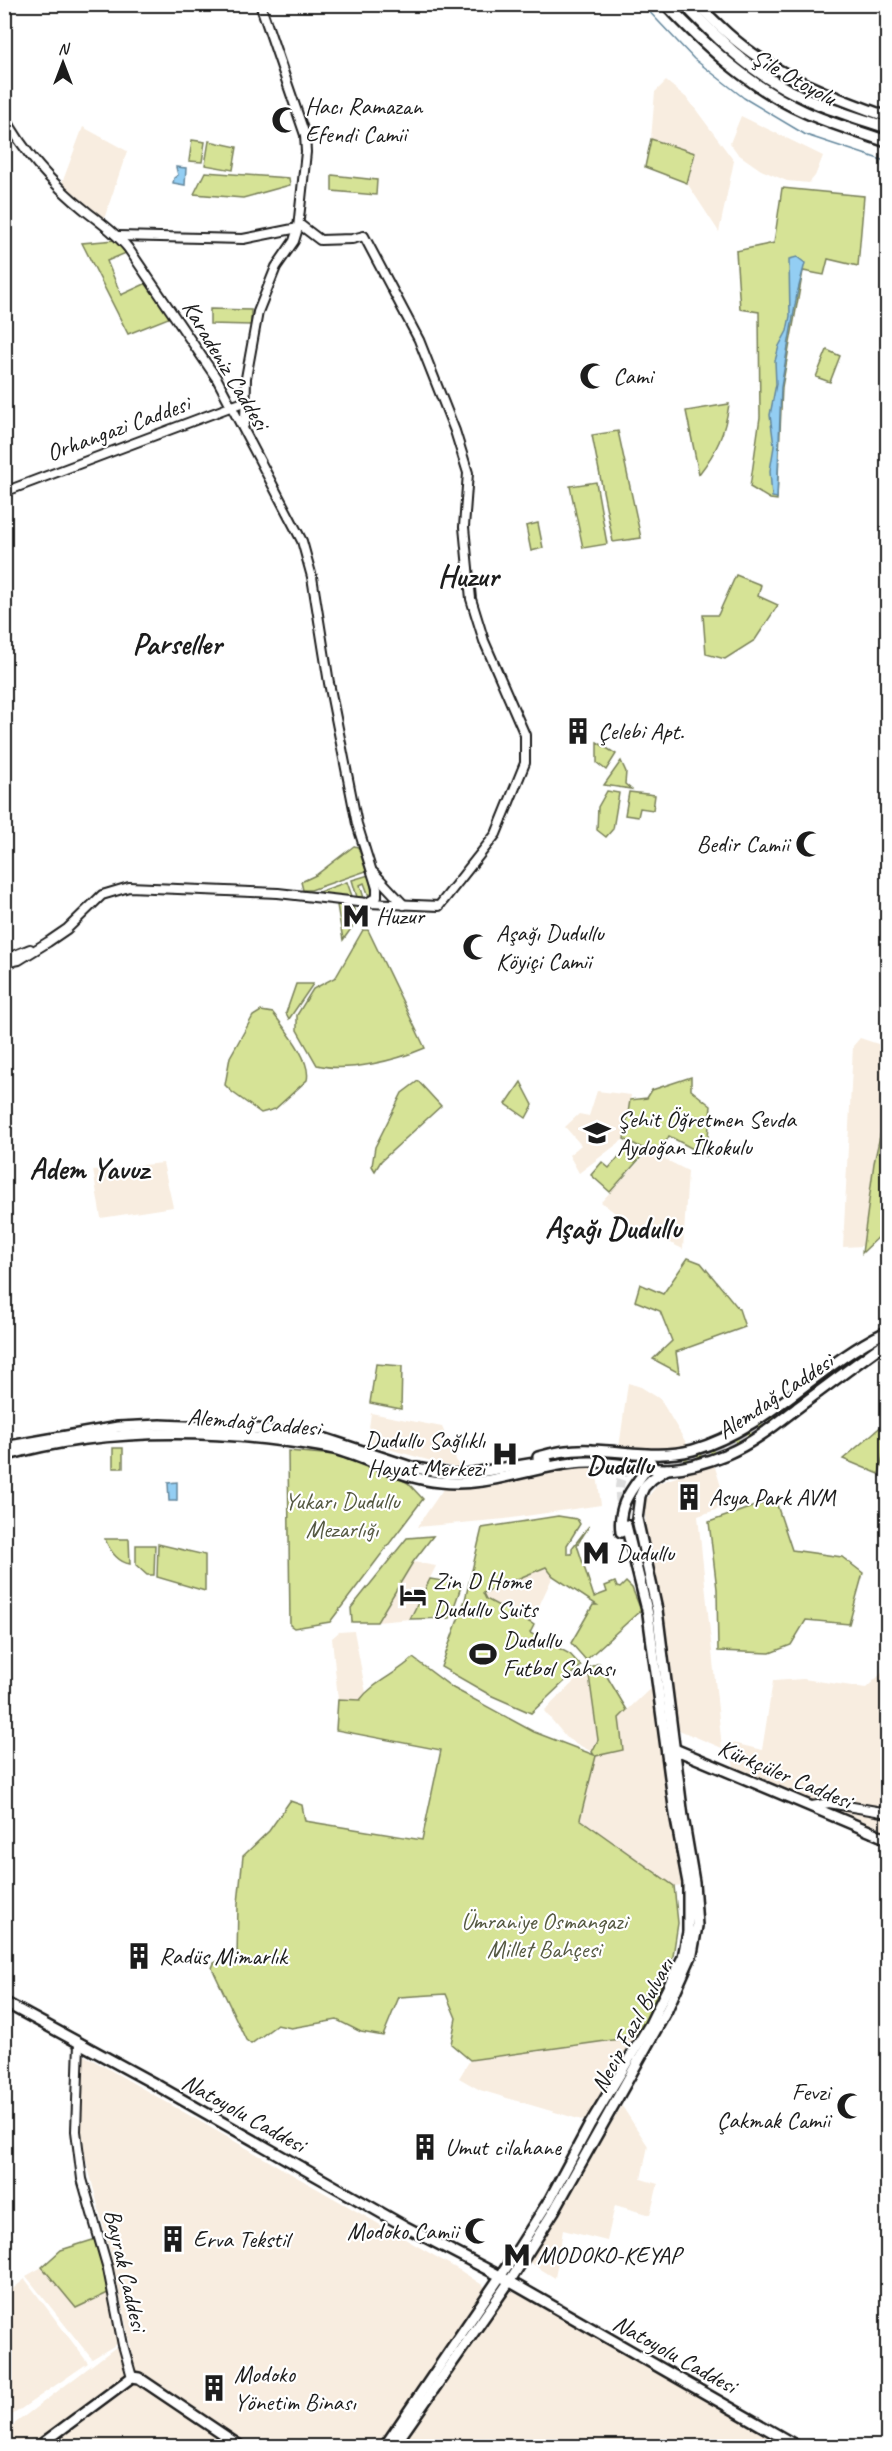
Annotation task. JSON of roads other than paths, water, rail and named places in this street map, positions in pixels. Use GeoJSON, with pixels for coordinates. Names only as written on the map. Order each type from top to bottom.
{"type":"FeatureCollection","features":[{"type":"Feature","properties":{"kind":"highway","name":"Şile Otoyolu"},"geometry":{"type":"LineString","coordinates":[[666,4],[701,41],[763,89],[804,111],[888,142]]}},
{"type":"Feature","properties":{"kind":"highway","name":"Şile Otoyolu"},"geometry":{"type":"LineString","coordinates":[[684,4],[737,54],[774,82],[814,103],[888,128]]}},
{"type":"Feature","properties":{"kind":"main road"},"geometry":{"type":"LineString","coordinates":[[697,4],[726,33],[760,59],[845,102],[888,117]]}},
{"type":"Feature","properties":{"kind":"main road","name":"Alemdağ Caddesi"},"geometry":{"type":"LineString","coordinates":[[774,1416],[886,1335]]}},
{"type":"Feature","properties":{"kind":"main road","name":"Alemdağ Caddesi"},"geometry":{"type":"LineString","coordinates":[[502,1468],[544,1455],[579,1450],[649,1455],[677,1454],[717,1442],[767,1413],[862,1344],[886,1335]]}},
{"type":"Feature","properties":{"kind":"main road","name":"Alemdağ Caddesi"},"geometry":{"type":"LineString","coordinates":[[4,1456],[119,1431],[219,1435],[301,1443],[334,1449],[403,1474],[440,1482],[469,1483],[499,1479],[553,1465],[586,1462],[668,1469],[725,1455],[762,1434],[886,1335]]}},
{"type":"Feature","properties":{"kind":"main road","name":"Alemdağ Caddesi"},"geometry":{"type":"LineString","coordinates":[[4,1447],[160,1425],[257,1429],[326,1439],[411,1467],[449,1474],[467,1474],[594,1456]]}},
{"type":"Feature","properties":{"kind":"main road"},"geometry":{"type":"LineString","coordinates":[[717,1442],[724,1444],[727,1449],[725,1455]]}},
{"type":"Feature","properties":{"kind":"main road"},"geometry":{"type":"LineString","coordinates":[[623,1523],[622,1505],[654,1459],[677,1454],[676,1460],[680,1467]]}},
{"type":"Feature","properties":{"kind":"main road","name":"Necip Fazıl Bulvarı"},"geometry":{"type":"LineString","coordinates":[[385,2446],[549,2199],[590,2124],[650,2024],[683,1957],[688,1932],[688,1883],[670,1748],[657,1610],[637,1519],[644,1487],[668,1469]]}},
{"type":"Feature","properties":{"kind":"main road"},"geometry":{"type":"LineString","coordinates":[[623,1523],[621,1515],[626,1510],[633,1513],[637,1519]]}},
{"type":"Feature","properties":{"kind":"main road","name":"Necip Fazıl Bulvarı"},"geometry":{"type":"LineString","coordinates":[[394,2446],[511,2280],[554,2211],[667,2010],[692,1954],[697,1926],[697,1906],[648,1614],[623,1523]]}},
{"type":"Feature","properties":{"kind":"main road","name":"Kürkçüler Caddesi"},"geometry":{"type":"LineString","coordinates":[[670,1748],[888,1839]]}},
{"type":"Feature","properties":{"kind":"main road","name":"Natoyolu Caddesi"},"geometry":{"type":"LineString","coordinates":[[4,2002],[464,2258],[501,2274],[534,2296],[797,2446]]}},
{"type":"Feature","properties":{"kind":"main road"},"geometry":{"type":"LineString","coordinates":[[39,2446],[132,2377],[139,2378],[240,2446]]}},
{"type":"Feature","properties":{"kind":"street"},"geometry":{"type":"LineString","coordinates":[[243,427],[246,378],[258,312],[276,267],[294,241],[298,226],[306,152],[305,135],[260,4]]}},
{"type":"Feature","properties":{"kind":"street","name":"Karadeniz Caddesi"},"geometry":{"type":"LineString","coordinates":[[4,115],[37,166],[84,210],[118,236],[128,248],[216,379],[302,541],[312,577],[329,683],[357,824],[372,870]]}},
{"type":"Feature","properties":{"kind":"street"},"geometry":{"type":"LineString","coordinates":[[118,236],[243,239],[298,226]]}},
{"type":"Feature","properties":{"kind":"street"},"geometry":{"type":"LineString","coordinates":[[4,961],[20,960],[68,929],[102,895],[129,888],[278,893],[367,903],[439,906],[496,834],[525,763],[525,735],[484,641],[471,599],[464,527],[468,473],[455,430],[419,340],[364,236],[352,239],[320,240],[298,226]]}},
{"type":"Feature","properties":{"kind":"street"},"geometry":{"type":"LineString","coordinates":[[289,229],[294,241]]}},
{"type":"Feature","properties":{"kind":"street"},"geometry":{"type":"LineString","coordinates":[[128,248],[141,236]]}},
{"type":"Feature","properties":{"kind":"street","name":"Orhangazi Caddesi"},"geometry":{"type":"LineString","coordinates":[[4,492],[246,401]]}},
{"type":"Feature","properties":{"kind":"street"},"geometry":{"type":"LineString","coordinates":[[372,870],[404,905]]}},
{"type":"Feature","properties":{"kind":"street"},"geometry":{"type":"LineString","coordinates":[[367,903],[376,897],[377,888],[372,870]]}},
{"type":"Feature","properties":{"kind":"street"},"geometry":{"type":"LineString","coordinates":[[812,1806],[829,1803],[888,1813]]}},
{"type":"Feature","properties":{"kind":"street","name":"Bayrak Caddesi"},"geometry":{"type":"LineString","coordinates":[[78,2043],[76,2131],[82,2179],[108,2269],[123,2345],[132,2377]]}},
{"type":"Feature","properties":{"kind":"water"},"geometry":{"type":"Polygon","coordinates":[[[176,167],[186,168],[185,185],[173,183],[174,178],[178,175],[176,167]]]}},
{"type":"Feature","properties":{"kind":"water"},"geometry":{"type":"Polygon","coordinates":[[[797,257],[805,263],[797,294],[781,387],[777,498],[772,497],[770,471],[774,446],[770,415],[776,384],[775,361],[779,346],[787,331],[790,316],[789,259],[797,257]]]}},
{"type":"Feature","properties":{"kind":"water"},"geometry":{"type":"Polygon","coordinates":[[[177,1482],[177,1501],[169,1501],[168,1483],[177,1482]]]}},
{"type":"Feature","properties":{"kind":"waterway"},"geometry":{"type":"LineString","coordinates":[[642,4],[694,59],[744,98],[806,135],[888,162]]}},
{"type":"Feature","properties":{"kind":"tunnel"},"geometry":{"type":"LineString","coordinates":[[594,1456],[640,1462],[677,1459],[727,1443],[774,1416]]}},
{"type":"Feature","properties":{"kind":"tunnel"},"geometry":{"type":"LineString","coordinates":[[623,1515],[619,1493],[621,1479],[635,1463]]}},
{"type":"Feature","properties":{"kind":"place","name":"Hacı Ramazan Efendi Camii"},"geometry":{"type":"Point","coordinates":[285,120]}},
{"type":"Feature","properties":{"kind":"place","name":"Cami"},"geometry":{"type":"Point","coordinates":[593,376]}},
{"type":"Feature","properties":{"kind":"place","name":"Çelebi Apt."},"geometry":{"type":"Point","coordinates":[578,731]}},
{"type":"Feature","properties":{"kind":"place","name":"Bedir Camii"},"geometry":{"type":"Point","coordinates":[809,844]}},
{"type":"Feature","properties":{"kind":"place","name":"Huzur"},"geometry":{"type":"Point","coordinates":[356,916]}},
{"type":"Feature","properties":{"kind":"place","name":"Aşağı Dudullu Köyiçi Camii"},"geometry":{"type":"Point","coordinates":[476,947]}},
{"type":"Feature","properties":{"kind":"place","name":"Şehit Öğretmen Sevda Aydoğan İlkokulu"},"geometry":{"type":"Point","coordinates":[597,1133]}},
{"type":"Feature","properties":{"kind":"place","name":"Dudullu Sağlıklı Hayat Merkezi"},"geometry":{"type":"Point","coordinates":[505,1454]}},
{"type":"Feature","properties":{"kind":"place","name":"Asya Park AVM"},"geometry":{"type":"Point","coordinates":[689,1497]}},
{"type":"Feature","properties":{"kind":"place","name":"Dudullu"},"geometry":{"type":"Point","coordinates":[596,1553]}},
{"type":"Feature","properties":{"kind":"place","name":"Zin D Home Dudullu Suits"},"geometry":{"type":"Point","coordinates":[413,1595]}},
{"type":"Feature","properties":{"kind":"place","name":"Dudullu Futbol Sahası"},"geometry":{"type":"Point","coordinates":[483,1654]}},
{"type":"Feature","properties":{"kind":"place","name":"Radüs Mimarlık"},"geometry":{"type":"Point","coordinates":[139,1956]}},
{"type":"Feature","properties":{"kind":"place","name":"Fevzi Çakmak Camii"},"geometry":{"type":"Point","coordinates":[850,2106]}},
{"type":"Feature","properties":{"kind":"place","name":"Umut cilahane"},"geometry":{"type":"Point","coordinates":[425,2147]}},
{"type":"Feature","properties":{"kind":"place","name":"Modoko Camii"},"geometry":{"type":"Point","coordinates":[478,2231]}},
{"type":"Feature","properties":{"kind":"place","name":"Erva Tekstil"},"geometry":{"type":"Point","coordinates":[173,2239]}},
{"type":"Feature","properties":{"kind":"place","name":"MODOKO-KEYAP"},"geometry":{"type":"Point","coordinates":[517,2255]}},
{"type":"Feature","properties":{"kind":"place","name":"Modoko Yönetim Binası"},"geometry":{"type":"Point","coordinates":[214,2388]}},
{"type":"Feature","properties":{"kind":"district","name":"Huzur"},"geometry":{"type":"Point","coordinates":[468,576]}},
{"type":"Feature","properties":{"kind":"district","name":"Parseller"},"geometry":{"type":"Point","coordinates":[177,644]}},
{"type":"Feature","properties":{"kind":"district","name":"Adem Yavuz"},"geometry":{"type":"Point","coordinates":[89,1169]}},
{"type":"Feature","properties":{"kind":"district","name":"Aşağı Dudullu"},"geometry":{"type":"Point","coordinates":[613,1228]}},
{"type":"Feature","properties":{"kind":"district","name":"Dudullu"},"geometry":{"type":"Point","coordinates":[620,1465]}},
{"type":"Feature","properties":{"kind":"park label","name":"Yukarı Dudullu Mezarlığı"},"geometry":{"type":"Point","coordinates":[342,1515]}},
{"type":"Feature","properties":{"kind":"park label","name":"Ümraniye Osmangazi Millet Bahçesi"},"geometry":{"type":"Point","coordinates":[544,1935]}}]}
